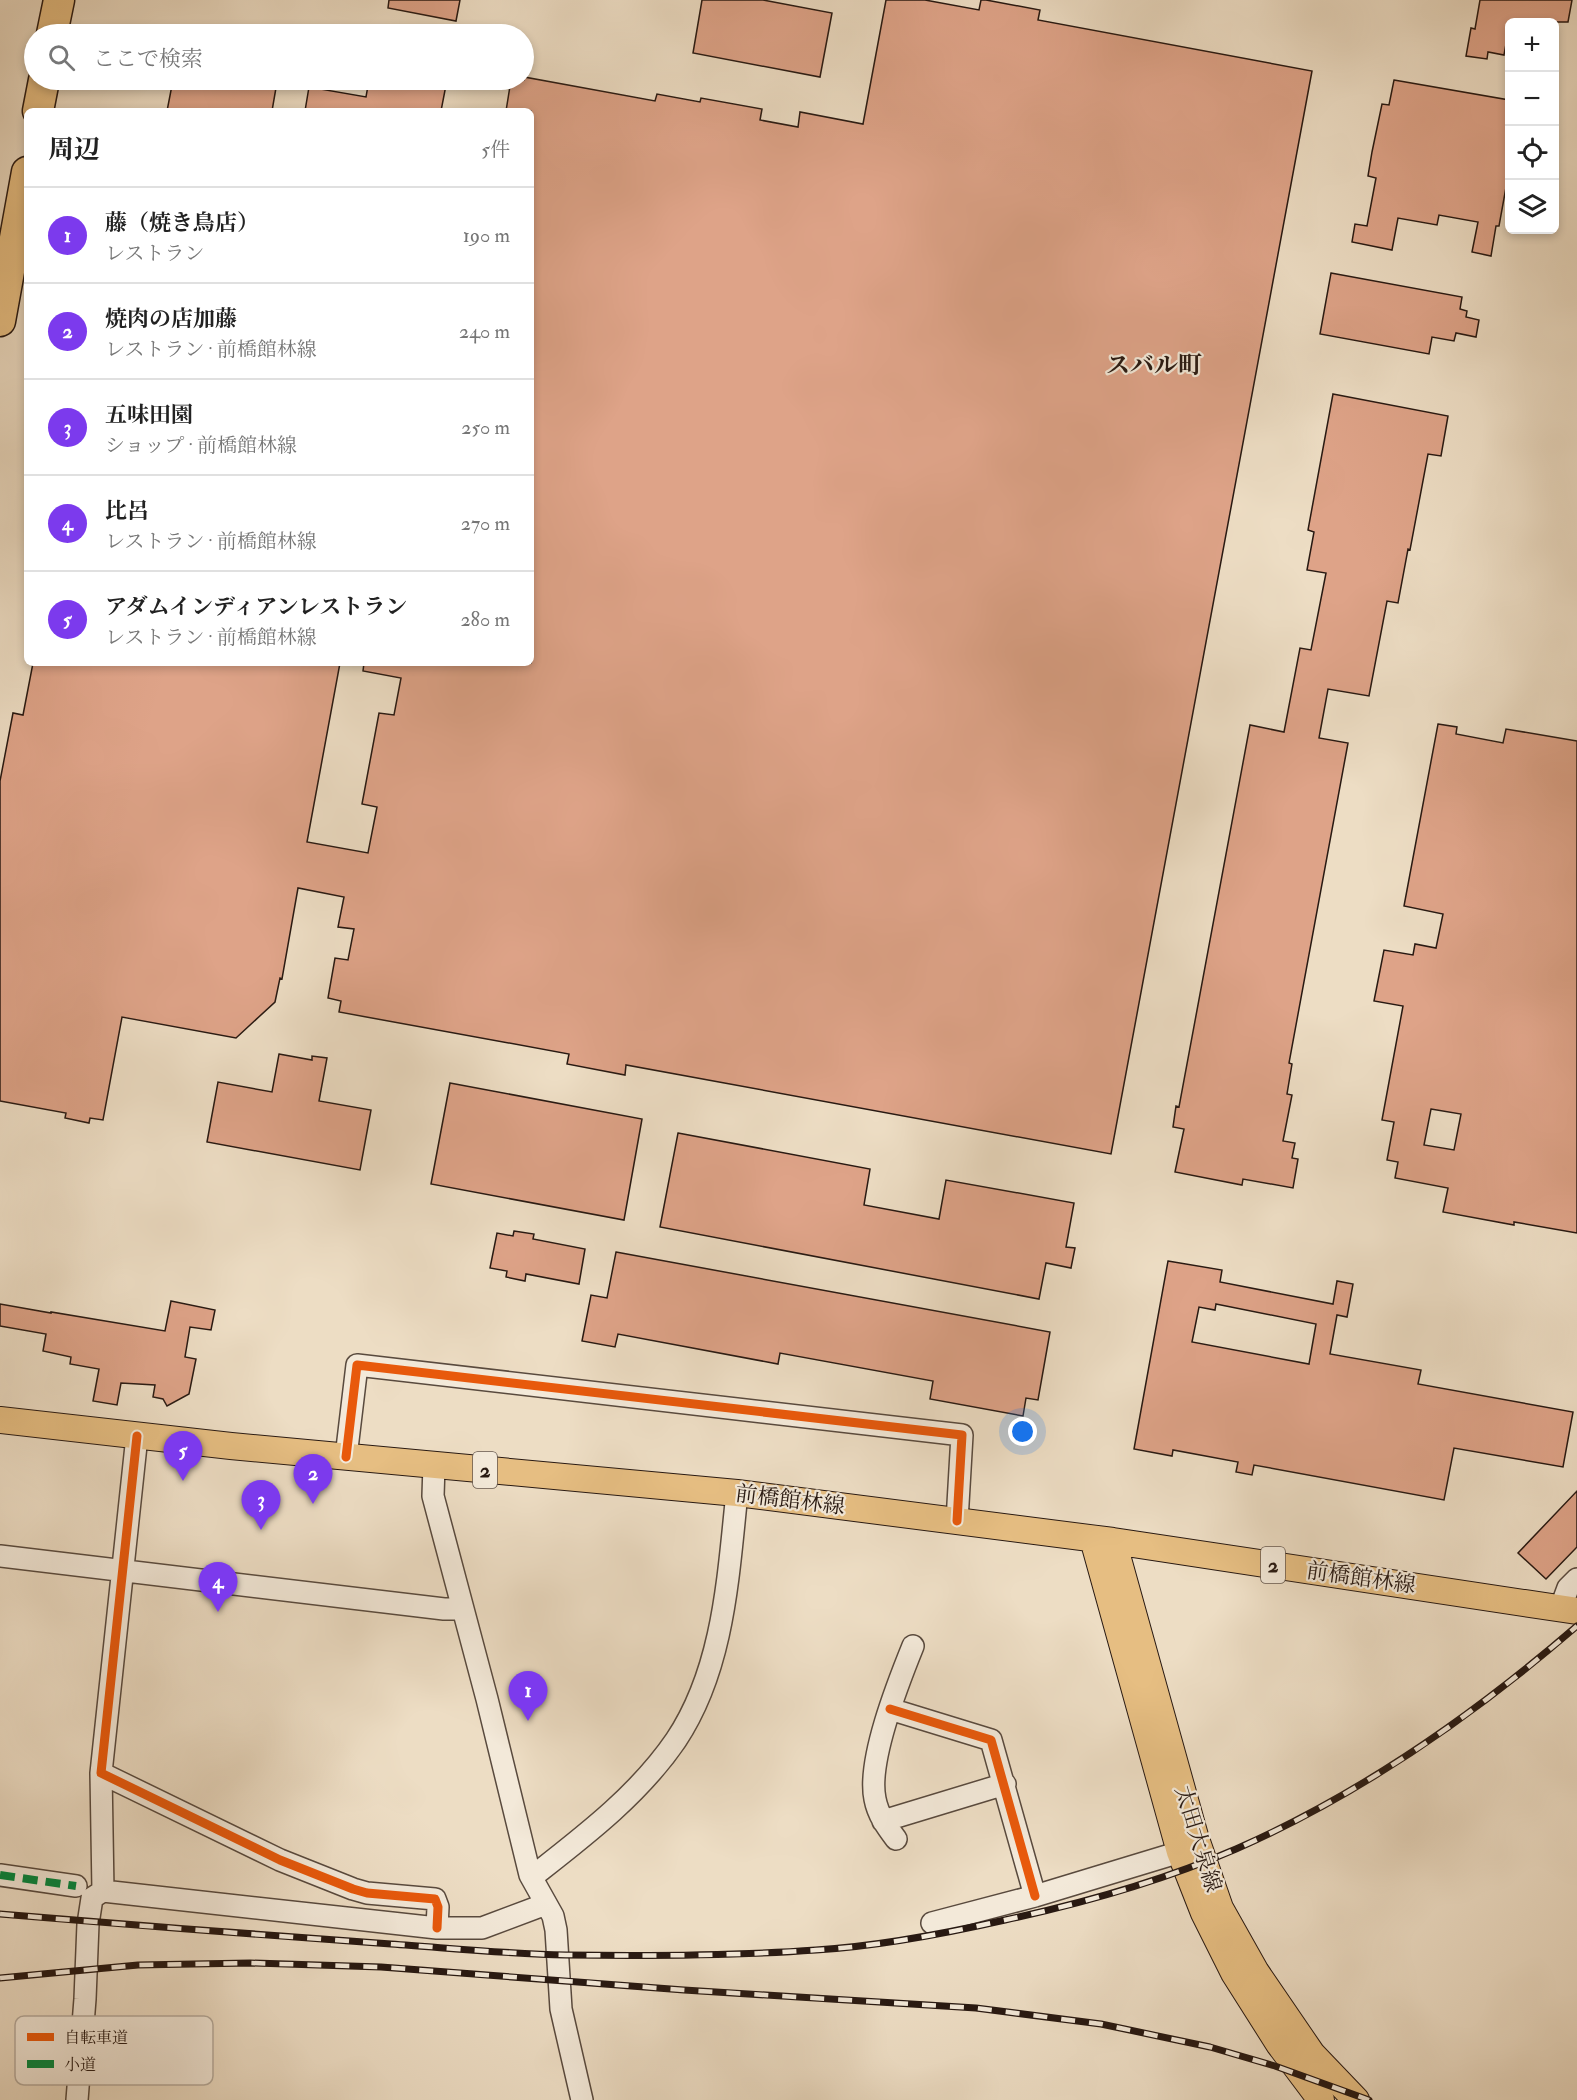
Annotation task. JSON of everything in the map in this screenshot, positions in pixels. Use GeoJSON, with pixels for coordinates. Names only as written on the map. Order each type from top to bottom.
{"type":"FeatureCollection","features":[{"type":"Feature","properties":{"kind":"highway"},"geometry":{"type":"LineString","coordinates":[[54,24],[59,0]]}},
{"type":"Feature","properties":{"kind":"highway"},"geometry":{"type":"LineString","coordinates":[[39,108],[42,90]]}},
{"type":"Feature","properties":{"kind":"highway"},"geometry":{"type":"LineString","coordinates":[[0,321],[8,236],[24,182]]}},
{"type":"Feature","properties":{"kind":"main road","name":"前橋館林線"},"geometry":{"type":"LineString","coordinates":[[0,1420],[346,1457],[737,1493],[1103,1540],[1569,1609]]}},
{"type":"Feature","properties":{"kind":"main road","name":"太田大泉線"},"geometry":{"type":"LineString","coordinates":[[1103,1540],[1180,1852],[1204,1913],[1234,1973],[1280,2044],[1321,2100]]}},
{"type":"Feature","properties":{"kind":"main road","name":"太田大泉線"},"geometry":{"type":"LineString","coordinates":[[1103,1540],[1220,1908],[1256,1972],[1312,2054],[1356,2100]]}},
{"type":"Feature","properties":{"kind":"street"},"geometry":{"type":"LineString","coordinates":[[346,1457],[357,1365],[962,1436],[957,1521]]}},
{"type":"Feature","properties":{"kind":"street"},"geometry":{"type":"LineString","coordinates":[[102,1891],[101,1773],[137,1436]]}},
{"type":"Feature","properties":{"kind":"street"},"geometry":{"type":"LineString","coordinates":[[434,1465],[433,1496],[487,1699],[530,1875],[553,1916],[561,2009],[582,2100]]}},
{"type":"Feature","properties":{"kind":"street"},"geometry":{"type":"LineString","coordinates":[[530,1875],[537,1873],[595,1827],[648,1775],[676,1740],[699,1695],[717,1642],[724,1609],[737,1493]]}},
{"type":"Feature","properties":{"kind":"street"},"geometry":{"type":"LineString","coordinates":[[0,1556],[444,1609],[462,1609]]}},
{"type":"Feature","properties":{"kind":"street"},"geometry":{"type":"LineString","coordinates":[[1569,1609],[1568,1588],[1577,1579]]}},
{"type":"Feature","properties":{"kind":"street"},"geometry":{"type":"LineString","coordinates":[[896,1839],[883,1821],[875,1802],[873,1774],[890,1709],[913,1646]]}},
{"type":"Feature","properties":{"kind":"street"},"geometry":{"type":"LineString","coordinates":[[890,1709],[991,1740],[1035,1896]]}},
{"type":"Feature","properties":{"kind":"street"},"geometry":{"type":"LineString","coordinates":[[101,1773],[280,1860],[352,1889],[367,1893],[435,1899],[438,1907],[437,1928]]}},
{"type":"Feature","properties":{"kind":"street"},"geometry":{"type":"LineString","coordinates":[[883,1821],[1005,1784]]}},
{"type":"Feature","properties":{"kind":"street"},"geometry":{"type":"LineString","coordinates":[[932,1923],[1035,1896],[1180,1852]]}},
{"type":"Feature","properties":{"kind":"street"},"geometry":{"type":"LineString","coordinates":[[0,1875],[76,1886]]}},
{"type":"Feature","properties":{"kind":"street"},"geometry":{"type":"LineString","coordinates":[[84,2016],[88,1924],[92,1898],[102,1891],[437,1928],[482,1928],[546,1904]]}},
{"type":"Feature","properties":{"kind":"street"},"geometry":{"type":"LineString","coordinates":[[77,2100],[78,2085]]}},
{"type":"Feature","properties":{"kind":"building"},"geometry":{"type":"Polygon","coordinates":[[[389,0],[460,0],[456,21],[388,8],[389,0]]]}},
{"type":"Feature","properties":{"kind":"building"},"geometry":{"type":"Polygon","coordinates":[[[702,0],[763,0],[832,13],[820,77],[693,53],[702,0]]]}},
{"type":"Feature","properties":{"kind":"building"},"geometry":{"type":"Polygon","coordinates":[[[886,0],[925,0],[979,10],[981,0],[986,0],[1040,10],[1038,20],[1312,71],[1111,1154],[626,1065],[625,1075],[567,1064],[569,1054],[339,1012],[341,1001],[328,998],[335,958],[348,960],[354,929],[338,927],[344,897],[298,888],[282,979],[280,978],[275,1002],[236,1038],[122,1017],[103,1120],[90,1118],[89,1123],[65,1118],[66,1113],[0,1101],[0,781],[13,713],[23,715],[32,666],[339,666],[307,842],[368,853],[377,807],[362,804],[379,713],[394,715],[401,678],[363,671],[364,666],[534,666],[534,108],[506,108],[509,90],[534,90],[534,79],[655,101],[657,94],[700,102],[701,98],[762,109],[760,120],[798,127],[800,112],[863,124],[886,0]]]}},
{"type":"Feature","properties":{"kind":"building"},"geometry":{"type":"Polygon","coordinates":[[[1480,0],[1572,0],[1568,22],[1559,22],[1559,18],[1505,18],[1504,55],[1488,52],[1487,59],[1466,56],[1471,28],[1475,29],[1480,0]]]}},
{"type":"Feature","properties":{"kind":"building"},"geometry":{"type":"Polygon","coordinates":[[[1394,80],[1505,99],[1505,193],[1491,256],[1472,252],[1478,222],[1439,215],[1437,225],[1398,218],[1392,250],[1352,242],[1355,224],[1367,226],[1376,178],[1368,176],[1372,152],[1382,104],[1389,105],[1394,80]]]}},
{"type":"Feature","properties":{"kind":"building"},"geometry":{"type":"Polygon","coordinates":[[[171,90],[276,90],[273,108],[168,108],[171,90]]]}},
{"type":"Feature","properties":{"kind":"building"},"geometry":{"type":"Polygon","coordinates":[[[308,90],[326,90],[366,97],[367,90],[445,90],[442,108],[306,108],[308,90]]]}},
{"type":"Feature","properties":{"kind":"building"},"geometry":{"type":"Polygon","coordinates":[[[1331,273],[1462,297],[1460,309],[1467,311],[1466,317],[1479,320],[1476,337],[1456,333],[1454,341],[1432,337],[1429,354],[1320,334],[1331,273]]]}},
{"type":"Feature","properties":{"kind":"building"},"geometry":{"type":"Polygon","coordinates":[[[1333,394],[1448,416],[1441,456],[1428,454],[1398,603],[1387,601],[1369,696],[1328,689],[1319,738],[1348,743],[1289,1063],[1292,1064],[1287,1094],[1292,1095],[1283,1141],[1295,1143],[1292,1158],[1298,1159],[1293,1188],[1243,1179],[1242,1185],[1175,1172],[1184,1129],[1173,1127],[1176,1106],[1179,1107],[1250,725],[1284,732],[1300,648],[1311,650],[1326,573],[1307,570],[1314,532],[1308,530],[1333,394]]]}},
{"type":"Feature","properties":{"kind":"building"},"geometry":{"type":"Polygon","coordinates":[[[1438,724],[1457,727],[1456,734],[1503,743],[1506,729],[1577,741],[1577,1233],[1514,1222],[1514,1225],[1443,1212],[1448,1188],[1395,1178],[1398,1162],[1387,1160],[1394,1122],[1382,1120],[1403,1006],[1374,1001],[1384,950],[1413,955],[1415,944],[1436,948],[1443,914],[1404,906],[1438,724]],[[1431,1109],[1424,1145],[1454,1150],[1461,1114],[1431,1109]]]}},
{"type":"Feature","properties":{"kind":"building"},"geometry":{"type":"Polygon","coordinates":[[[279,1054],[312,1060],[312,1056],[327,1058],[319,1101],[371,1110],[360,1170],[207,1142],[218,1082],[272,1092],[279,1054]]]}},
{"type":"Feature","properties":{"kind":"building"},"geometry":{"type":"Polygon","coordinates":[[[450,1083],[642,1119],[624,1220],[431,1184],[450,1083]]]}},
{"type":"Feature","properties":{"kind":"building"},"geometry":{"type":"Polygon","coordinates":[[[678,1133],[870,1169],[864,1205],[939,1219],[946,1180],[1074,1203],[1066,1247],[1075,1248],[1071,1268],[1046,1263],[1039,1299],[660,1227],[678,1133]]]}},
{"type":"Feature","properties":{"kind":"building"},"geometry":{"type":"Polygon","coordinates":[[[514,1231],[534,1234],[533,1239],[585,1249],[579,1284],[526,1274],[525,1281],[506,1277],[507,1271],[490,1268],[497,1233],[513,1236],[514,1231]]]}},
{"type":"Feature","properties":{"kind":"building"},"geometry":{"type":"Polygon","coordinates":[[[616,1252],[1050,1332],[1038,1400],[1026,1398],[1023,1416],[930,1399],[933,1381],[780,1353],[778,1364],[618,1334],[615,1347],[582,1341],[591,1295],[607,1298],[616,1252]]]}},
{"type":"Feature","properties":{"kind":"building"},"geometry":{"type":"Polygon","coordinates":[[[1168,1261],[1222,1270],[1220,1282],[1333,1304],[1337,1281],[1353,1284],[1347,1317],[1337,1315],[1330,1354],[1421,1370],[1418,1384],[1573,1412],[1563,1467],[1454,1448],[1444,1500],[1254,1465],[1252,1475],[1236,1472],[1238,1462],[1173,1450],[1172,1456],[1134,1449],[1168,1261]],[[1216,1304],[1215,1310],[1199,1307],[1192,1342],[1309,1364],[1316,1324],[1216,1304]]]}},
{"type":"Feature","properties":{"kind":"building"},"geometry":{"type":"Polygon","coordinates":[[[171,1301],[215,1310],[211,1330],[190,1327],[185,1357],[196,1359],[189,1394],[167,1406],[163,1399],[153,1397],[155,1385],[121,1383],[117,1405],[93,1401],[99,1369],[70,1364],[71,1357],[43,1351],[46,1334],[0,1326],[0,1304],[165,1331],[171,1301]]]}},
{"type":"Feature","properties":{"kind":"building"},"geometry":{"type":"Polygon","coordinates":[[[1577,1491],[1577,1547],[1546,1579],[1518,1553],[1577,1491]]]}},
{"type":"Feature","properties":{"kind":"railway"},"geometry":{"type":"LineString","coordinates":[[0,1914],[479,1951],[566,1955],[785,1952],[864,1946],[935,1935],[1035,1913],[1122,1890],[1208,1861],[1282,1827],[1372,1778],[1415,1750],[1498,1691],[1577,1626]]}},
{"type":"Feature","properties":{"kind":"railway"},"geometry":{"type":"LineString","coordinates":[[0,1978],[138,1965],[250,1963],[381,1967],[684,1990],[976,2008],[1101,2024],[1210,2047],[1275,2066],[1369,2100]]}},
{"type":"Feature","properties":{"kind":"marked path"},"geometry":{"type":"LineString","coordinates":[[0,1875],[76,1886]]}},
{"type":"Feature","properties":{"kind":"cycle path"},"geometry":{"type":"LineString","coordinates":[[346,1457],[357,1365],[962,1435],[957,1521]]}},
{"type":"Feature","properties":{"kind":"cycle path"},"geometry":{"type":"LineString","coordinates":[[137,1436],[101,1773],[280,1860],[353,1889],[367,1893],[435,1899],[438,1907],[437,1928]]}},
{"type":"Feature","properties":{"kind":"cycle path"},"geometry":{"type":"LineString","coordinates":[[890,1709],[991,1740],[1035,1896]]}},
{"type":"Feature","properties":{"kind":"place","name":"アダムインディアンレストラン"},"geometry":{"type":"Point","coordinates":[183,1481]}},
{"type":"Feature","properties":{"kind":"place","name":"焼肉の店加藤"},"geometry":{"type":"Point","coordinates":[313,1504]}},
{"type":"Feature","properties":{"kind":"place","name":"五味田園"},"geometry":{"type":"Point","coordinates":[261,1530]}},
{"type":"Feature","properties":{"kind":"place","name":"比呂"},"geometry":{"type":"Point","coordinates":[218,1612]}},
{"type":"Feature","properties":{"kind":"place","name":"藤（焼き鳥店）"},"geometry":{"type":"Point","coordinates":[528,1721]}},
{"type":"Feature","properties":{"kind":"district","name":"スバル町"},"geometry":{"type":"Point","coordinates":[1154,365]}}]}
